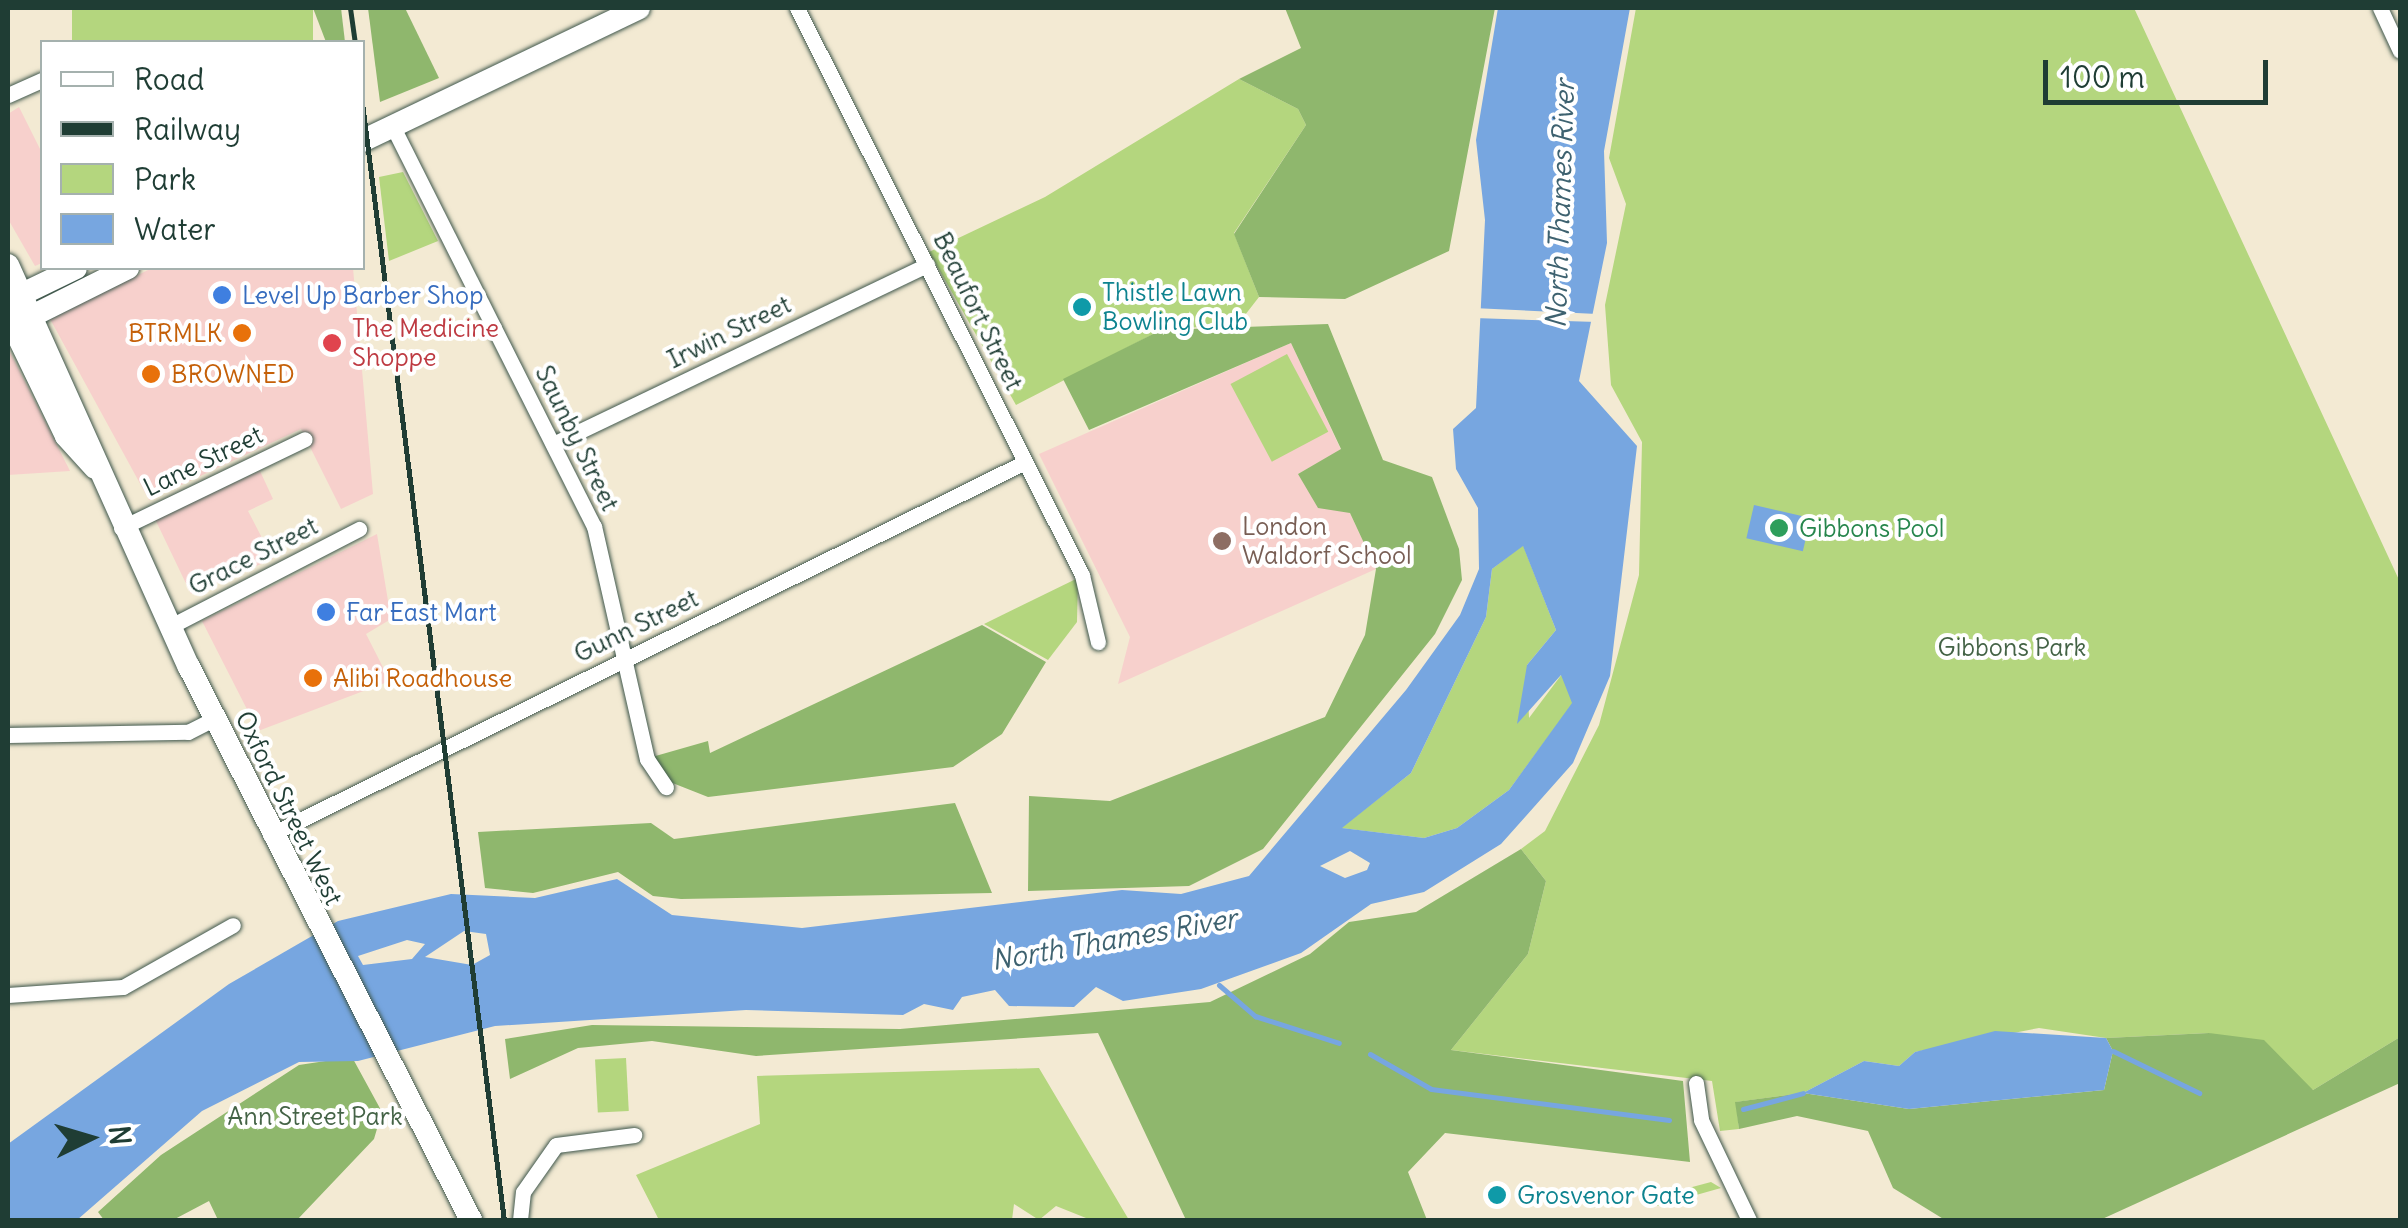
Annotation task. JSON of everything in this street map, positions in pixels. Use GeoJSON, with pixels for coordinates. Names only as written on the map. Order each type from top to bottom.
{"type":"FeatureCollection","features":[{"type":"Feature","properties":{"kind":"main road"},"geometry":{"type":"LineString","coordinates":[[365,140],[639,8]]}},
{"type":"Feature","properties":{"kind":"main road","name":"Oxford Street West"},"geometry":{"type":"LineString","coordinates":[[8,265],[15,322],[86,426],[95,469],[270,835],[471,1220]]}},
{"type":"Feature","properties":{"kind":"main road"},"geometry":{"type":"LineString","coordinates":[[15,298],[72,270]]}},
{"type":"Feature","properties":{"kind":"main road"},"geometry":{"type":"LineString","coordinates":[[15,322],[124,270]]}},
{"type":"Feature","properties":{"kind":"street","name":"Beaufort Street"},"geometry":{"type":"LineString","coordinates":[[797,8],[1082,576],[1098,642]]}},
{"type":"Feature","properties":{"kind":"street"},"geometry":{"type":"LineString","coordinates":[[2380,8],[2400,51]]}},
{"type":"Feature","properties":{"kind":"street"},"geometry":{"type":"LineString","coordinates":[[8,95],[40,81]]}},
{"type":"Feature","properties":{"kind":"street","name":"Saunby Street"},"geometry":{"type":"LineString","coordinates":[[394,129],[594,526],[647,759],[666,786]]}},
{"type":"Feature","properties":{"kind":"street","name":"Irwin Street"},"geometry":{"type":"LineString","coordinates":[[553,444],[928,265]]}},
{"type":"Feature","properties":{"kind":"street","name":"Lane Street"},"geometry":{"type":"LineString","coordinates":[[122,528],[305,440]]}},
{"type":"Feature","properties":{"kind":"street","name":"Gunn Street"},"geometry":{"type":"LineString","coordinates":[[270,835],[1025,462]]}},
{"type":"Feature","properties":{"kind":"street","name":"Grace Street"},"geometry":{"type":"LineString","coordinates":[[170,626],[359,529]]}},
{"type":"Feature","properties":{"kind":"street"},"geometry":{"type":"LineString","coordinates":[[8,736],[188,732],[214,719]]}},
{"type":"Feature","properties":{"kind":"street"},"geometry":{"type":"LineString","coordinates":[[8,995],[122,987],[233,925]]}},
{"type":"Feature","properties":{"kind":"street"},"geometry":{"type":"LineString","coordinates":[[1696,1083],[1702,1120],[1749,1220]]}},
{"type":"Feature","properties":{"kind":"street"},"geometry":{"type":"LineString","coordinates":[[520,1220],[524,1192],[556,1145],[634,1135]]}},
{"type":"Feature","properties":{"kind":"shaded area"},"geometry":{"type":"Polygon","coordinates":[[[19,107],[40,149],[40,264],[35,266],[8,219],[8,114],[19,107]]]}},
{"type":"Feature","properties":{"kind":"shaded area"},"geometry":{"type":"Polygon","coordinates":[[[148,270],[353,270],[373,494],[341,509],[301,429],[149,500],[50,319],[148,270]]]}},
{"type":"Feature","properties":{"kind":"shaded area","name":"London Waldorf School"},"geometry":{"type":"Polygon","coordinates":[[[1291,343],[1341,450],[1298,474],[1350,513],[1376,569],[1118,684],[1130,637],[1039,454],[1291,343]]]}},
{"type":"Feature","properties":{"kind":"shaded area"},"geometry":{"type":"Polygon","coordinates":[[[8,348],[70,471],[8,475],[8,348]]]}},
{"type":"Feature","properties":{"kind":"shaded area"},"geometry":{"type":"Polygon","coordinates":[[[260,471],[273,499],[248,511],[273,559],[191,594],[155,519],[260,471]]]}},
{"type":"Feature","properties":{"kind":"shaded area"},"geometry":{"type":"Polygon","coordinates":[[[377,534],[391,619],[366,634],[390,681],[258,731],[202,621],[377,534]]]}},
{"type":"Feature","properties":{"kind":"green space"},"geometry":{"type":"Polygon","coordinates":[[[72,8],[313,8],[313,40],[72,40],[72,8]]]}},
{"type":"Feature","properties":{"kind":"green space"},"geometry":{"type":"Polygon","coordinates":[[[313,8],[341,8],[345,40],[325,40],[313,8]]]}},
{"type":"Feature","properties":{"kind":"green space"},"geometry":{"type":"Polygon","coordinates":[[[368,8],[405,8],[439,78],[380,102],[368,8]]]}},
{"type":"Feature","properties":{"kind":"green space"},"geometry":{"type":"Polygon","coordinates":[[[1285,8],[1495,8],[1449,251],[1345,299],[1259,297],[1234,234],[1306,125],[1298,109],[1239,79],[1301,48],[1285,8]]]}},
{"type":"Feature","properties":{"kind":"green space","name":"Gibbons Park"},"geometry":{"type":"Polygon","coordinates":[[[1636,8],[2134,8],[2400,582],[2400,1037],[2313,1090],[2209,1033],[2106,1038],[2039,1028],[1915,1052],[1899,1066],[1864,1061],[1803,1093],[1736,1102],[1739,1129],[1720,1131],[1712,1081],[1451,1050],[1528,954],[1546,881],[1521,849],[1545,831],[1599,725],[1639,575],[1642,442],[1611,385],[1605,305],[1626,204],[1609,158],[1636,8]]]}},
{"type":"Feature","properties":{"kind":"green space"},"geometry":{"type":"Polygon","coordinates":[[[1239,79],[1298,109],[1306,125],[1234,233],[1259,297],[1238,324],[1161,330],[1016,405],[929,252],[1045,197],[1239,79]]]}},
{"type":"Feature","properties":{"kind":"green space"},"geometry":{"type":"Polygon","coordinates":[[[403,172],[438,241],[389,261],[379,177],[403,172]]]}},
{"type":"Feature","properties":{"kind":"green space"},"geometry":{"type":"Polygon","coordinates":[[[1328,324],[1383,460],[1432,477],[1459,549],[1462,580],[1435,634],[1263,849],[1189,886],[1028,891],[1029,796],[1110,801],[1325,717],[1365,635],[1376,569],[1350,513],[1318,508],[1298,474],[1341,449],[1291,343],[1089,430],[1063,379],[1161,330],[1328,324]]]}},
{"type":"Feature","properties":{"kind":"green space"},"geometry":{"type":"Polygon","coordinates":[[[1287,354],[1328,432],[1272,462],[1230,384],[1287,354]]]}},
{"type":"Feature","properties":{"kind":"green space"},"geometry":{"type":"Polygon","coordinates":[[[1523,545],[1556,630],[1527,665],[1529,718],[1562,674],[1573,703],[1509,790],[1457,828],[1424,838],[1341,828],[1411,773],[1486,617],[1492,569],[1523,545]]]}},
{"type":"Feature","properties":{"kind":"green space"},"geometry":{"type":"Polygon","coordinates":[[[1078,578],[1077,622],[1048,660],[984,624],[1078,578]]]}},
{"type":"Feature","properties":{"kind":"green space"},"geometry":{"type":"Polygon","coordinates":[[[982,625],[1046,662],[1002,734],[953,767],[708,797],[670,782],[652,757],[708,741],[710,753],[982,625]]]}},
{"type":"Feature","properties":{"kind":"green space"},"geometry":{"type":"Polygon","coordinates":[[[955,803],[992,893],[681,899],[653,896],[618,872],[533,893],[485,888],[478,832],[651,823],[674,839],[955,803]]]}},
{"type":"Feature","properties":{"kind":"green space"},"geometry":{"type":"Polygon","coordinates":[[[1521,849],[1546,881],[1528,954],[1451,1050],[1683,1081],[1690,1162],[1445,1133],[1408,1172],[1427,1220],[1186,1220],[1098,1033],[756,1056],[652,1041],[578,1048],[510,1079],[505,1039],[592,1025],[900,1029],[1210,1002],[1310,954],[1349,922],[1416,912],[1521,849]]]}},
{"type":"Feature","properties":{"kind":"green space"},"geometry":{"type":"Polygon","coordinates":[[[2209,1033],[2264,1040],[2313,1090],[2400,1037],[2400,1083],[2100,1220],[1945,1220],[1893,1188],[1868,1131],[1797,1116],[1739,1129],[1735,1102],[1803,1093],[1909,1109],[2104,1090],[2113,1051],[2106,1038],[2209,1033]]]}},
{"type":"Feature","properties":{"kind":"green space","name":"Ann Street Park"},"geometry":{"type":"Polygon","coordinates":[[[352,1057],[382,1112],[374,1139],[297,1220],[218,1220],[209,1201],[173,1220],[104,1220],[98,1212],[161,1155],[299,1065],[352,1057]]]}},
{"type":"Feature","properties":{"kind":"green space"},"geometry":{"type":"Polygon","coordinates":[[[626,1058],[629,1111],[598,1113],[595,1060],[626,1058]]]}},
{"type":"Feature","properties":{"kind":"green space"},"geometry":{"type":"Polygon","coordinates":[[[1039,1068],[1129,1220],[1091,1220],[1056,1206],[1039,1220],[1014,1204],[1012,1220],[659,1220],[636,1175],[760,1124],[757,1076],[1039,1068]]]}},
{"type":"Feature","properties":{"kind":"green space"},"geometry":{"type":"Polygon","coordinates":[[[1711,1182],[1721,1188],[1657,1206],[1651,1198],[1711,1182]]]}},
{"type":"Feature","properties":{"kind":"water","name":"North Thames River"},"geometry":{"type":"Polygon","coordinates":[[[1498,8],[1630,8],[1604,151],[1607,243],[1579,381],[1637,446],[1610,676],[1573,763],[1501,844],[1424,892],[1371,904],[1301,953],[1201,989],[1123,1001],[1096,987],[1074,1007],[1009,1006],[995,990],[962,997],[953,1010],[924,1004],[903,1015],[746,1010],[495,1026],[358,1061],[299,1062],[202,1111],[77,1220],[8,1220],[8,1144],[229,984],[338,921],[451,894],[535,898],[617,879],[672,915],[802,928],[1122,890],[1181,894],[1249,876],[1406,690],[1460,615],[1479,569],[1478,508],[1456,469],[1453,429],[1476,408],[1485,220],[1476,140],[1498,8]],[[1523,546],[1492,569],[1486,617],[1411,773],[1342,828],[1424,838],[1457,828],[1509,790],[1572,703],[1561,675],[1517,724],[1527,665],[1556,630],[1523,546]],[[1350,851],[1320,866],[1345,878],[1367,870],[1370,863],[1350,851]],[[464,931],[425,957],[472,965],[490,955],[486,934],[464,931]],[[407,940],[358,956],[363,965],[412,959],[425,944],[407,940]]]}},
{"type":"Feature","properties":{"kind":"water","name":"Gibbons Pool"},"geometry":{"type":"Polygon","coordinates":[[[1754,505],[1811,518],[1803,551],[1746,538],[1754,505]]]}},
{"type":"Feature","properties":{"kind":"water"},"geometry":{"type":"Polygon","coordinates":[[[1995,1031],[2106,1038],[2113,1051],[2104,1090],[1909,1109],[1803,1093],[1864,1061],[1899,1066],[1915,1052],[1995,1031]]]}},
{"type":"Feature","properties":{"kind":"pier"},"geometry":{"type":"Polygon","coordinates":[[[1473,308],[1597,314],[1597,322],[1474,318],[1473,308]]]}},
{"type":"Feature","properties":{"kind":"waterway"},"geometry":{"type":"LineString","coordinates":[[1219,985],[1255,1016],[1339,1043]]}},
{"type":"Feature","properties":{"kind":"waterway"},"geometry":{"type":"LineString","coordinates":[[2113,1051],[2199,1093]]}},
{"type":"Feature","properties":{"kind":"waterway"},"geometry":{"type":"LineString","coordinates":[[1370,1054],[1431,1089],[1669,1120]]}},
{"type":"Feature","properties":{"kind":"waterway"},"geometry":{"type":"LineString","coordinates":[[1743,1109],[1803,1093]]}},
{"type":"Feature","properties":{"kind":"railway"},"geometry":{"type":"LineString","coordinates":[[350,8],[355,40]]}},
{"type":"Feature","properties":{"kind":"railway"},"geometry":{"type":"LineString","coordinates":[[365,127],[504,1220]]}},
{"type":"Feature","properties":{"kind":"place","name":"Level Up Barber Shop"},"geometry":{"type":"Point","coordinates":[222,295]}},
{"type":"Feature","properties":{"kind":"place","name":"Thistle Lawn Bowling Club"},"geometry":{"type":"Point","coordinates":[1082,307]}},
{"type":"Feature","properties":{"kind":"place","name":"BTRMLK"},"geometry":{"type":"Point","coordinates":[242,333]}},
{"type":"Feature","properties":{"kind":"place","name":"The Medicine Shoppe"},"geometry":{"type":"Point","coordinates":[332,343]}},
{"type":"Feature","properties":{"kind":"place","name":"BROWNED"},"geometry":{"type":"Point","coordinates":[151,374]}},
{"type":"Feature","properties":{"kind":"place","name":"Gibbons Pool"},"geometry":{"type":"Point","coordinates":[1779,528]}},
{"type":"Feature","properties":{"kind":"place","name":"London Waldorf School"},"geometry":{"type":"Point","coordinates":[1222,541]}},
{"type":"Feature","properties":{"kind":"place","name":"Far East Mart"},"geometry":{"type":"Point","coordinates":[326,612]}},
{"type":"Feature","properties":{"kind":"place","name":"Alibi Roadhouse"},"geometry":{"type":"Point","coordinates":[313,678]}},
{"type":"Feature","properties":{"kind":"place","name":"Grosvenor Gate"},"geometry":{"type":"Point","coordinates":[1497,1195]}}]}
